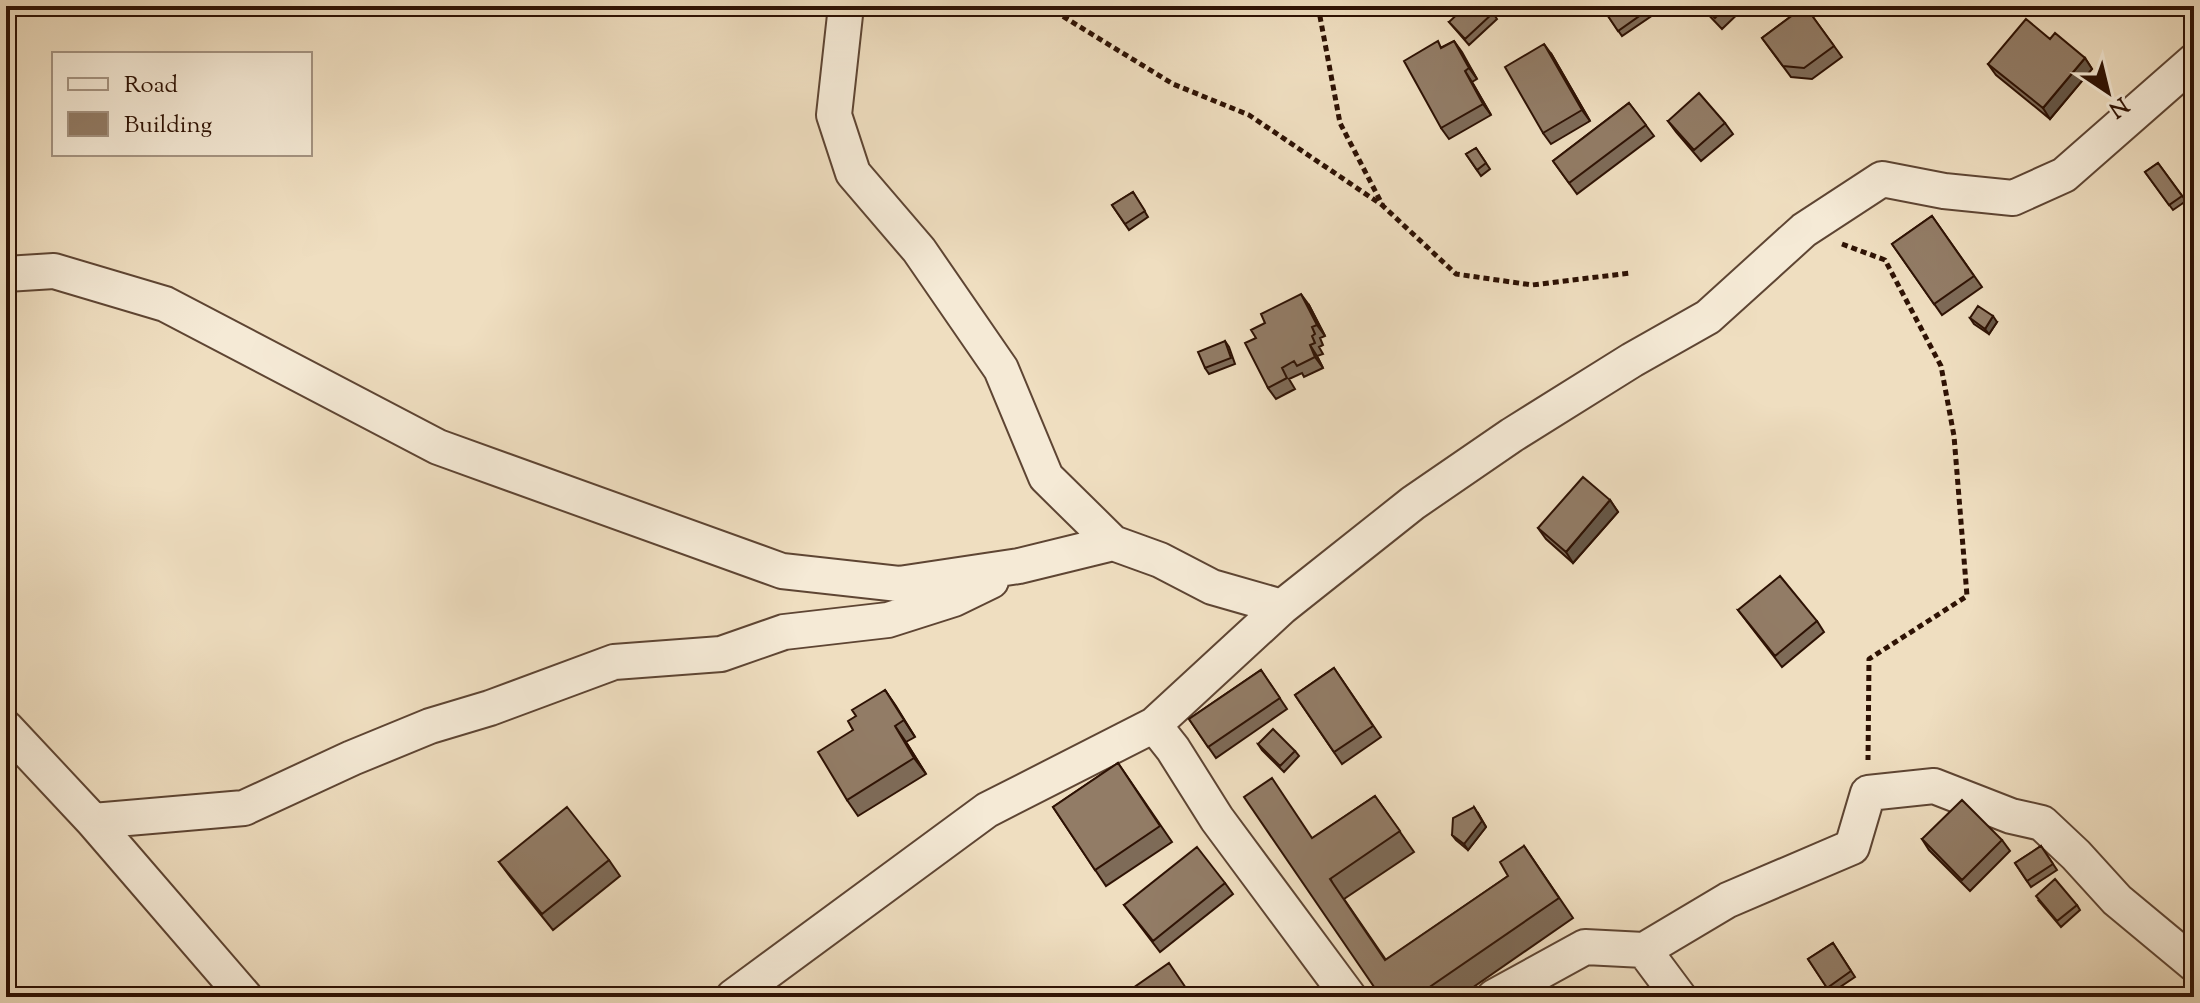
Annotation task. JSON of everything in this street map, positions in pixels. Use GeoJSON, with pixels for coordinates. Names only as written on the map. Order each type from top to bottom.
{"type":"FeatureCollection","features":[{"type":"Feature","properties":{"kind":"street"},"geometry":{"type":"LineString","coordinates":[[846,6],[834,115],[853,173],[919,250],[1001,369],[1046,477],[1113,543],[1160,560],[1212,587],[1282,607]]}},
{"type":"Feature","properties":{"kind":"street"},"geometry":{"type":"LineString","coordinates":[[733,997],[987,810],[1154,725],[1282,607],[1413,503],[1632,360],[1708,317],[1804,230],[1882,179],[1944,191],[2013,198],[2064,175],[2194,61]]}},
{"type":"Feature","properties":{"kind":"street"},"geometry":{"type":"LineString","coordinates":[[6,274],[54,271],[165,304],[438,447],[782,571],[899,584],[1019,566],[1113,543]]}},
{"type":"Feature","properties":{"kind":"street"},"geometry":{"type":"LineString","coordinates":[[93,821],[244,808],[430,726],[490,708],[614,662],[721,654],[784,632],[888,620],[954,599],[1019,566]]}},
{"type":"Feature","properties":{"kind":"street"},"geometry":{"type":"LineString","coordinates":[[1154,725],[1173,749],[1217,819],[1349,997]]}},
{"type":"Feature","properties":{"kind":"street"},"geometry":{"type":"LineString","coordinates":[[6,728],[93,821],[245,997]]}},
{"type":"Feature","properties":{"kind":"street"},"geometry":{"type":"LineString","coordinates":[[1494,997],[1585,947],[1644,950],[1728,900],[1852,847],[1868,793],[1934,786],[2011,816],[2042,823],[2117,900],[2194,964]]}},
{"type":"Feature","properties":{"kind":"street"},"geometry":{"type":"LineString","coordinates":[[1644,950],[1679,997]]}},
{"type":"Feature","properties":{"kind":"path"},"geometry":{"type":"LineString","coordinates":[[1046,6],[1173,84],[1249,115],[1383,206],[1456,274],[1532,285],[1630,273]]}},
{"type":"Feature","properties":{"kind":"path"},"geometry":{"type":"LineString","coordinates":[[1318,6],[1340,123],[1383,206]]}},
{"type":"Feature","properties":{"kind":"path"},"geometry":{"type":"LineString","coordinates":[[1804,230],[1885,260],[1941,366],[1954,436],[1967,596],[1869,659],[1868,793]]}},
{"type":"Feature","properties":{"kind":"path"},"geometry":{"type":"LineString","coordinates":[[6,987],[36,997]]}},
{"type":"Feature","properties":{"kind":"building"},"geometry":{"type":"Polygon","coordinates":[[[1466,6],[1486,6],[1493,13],[1465,39],[1449,22],[1466,6]]]}},
{"type":"Feature","properties":{"kind":"building"},"geometry":{"type":"Polygon","coordinates":[[[1622,6],[1652,7],[1618,31],[1608,16],[1622,6]]]}},
{"type":"Feature","properties":{"kind":"building"},"geometry":{"type":"Polygon","coordinates":[[[1703,6],[1727,6],[1715,18],[1703,6]]]}},
{"type":"Feature","properties":{"kind":"building"},"geometry":{"type":"Polygon","coordinates":[[[1805,6],[1834,46],[1804,68],[1783,66],[1762,38],[1805,6]]]}},
{"type":"Feature","properties":{"kind":"building"},"geometry":{"type":"Polygon","coordinates":[[[2026,19],[2050,39],[2055,33],[2085,58],[2043,108],[1988,64],[2026,19]]]}},
{"type":"Feature","properties":{"kind":"building"},"geometry":{"type":"Polygon","coordinates":[[[1438,41],[1441,48],[1454,41],[1469,68],[1465,71],[1483,104],[1441,128],[1404,61],[1438,41]]]}},
{"type":"Feature","properties":{"kind":"building"},"geometry":{"type":"Polygon","coordinates":[[[1544,44],[1582,110],[1543,133],[1505,67],[1544,44]]]}},
{"type":"Feature","properties":{"kind":"building"},"geometry":{"type":"Polygon","coordinates":[[[1699,93],[1725,123],[1694,150],[1668,121],[1699,93]]]}},
{"type":"Feature","properties":{"kind":"building"},"geometry":{"type":"Polygon","coordinates":[[[1629,103],[1646,125],[1569,183],[1553,161],[1629,103]]]}},
{"type":"Feature","properties":{"kind":"building"},"geometry":{"type":"Polygon","coordinates":[[[1476,148],[1486,163],[1477,170],[1466,154],[1476,148]]]}},
{"type":"Feature","properties":{"kind":"building"},"geometry":{"type":"Polygon","coordinates":[[[2158,163],[2182,196],[2169,205],[2145,172],[2158,163]]]}},
{"type":"Feature","properties":{"kind":"building"},"geometry":{"type":"Polygon","coordinates":[[[1133,192],[1145,211],[1125,224],[1112,205],[1133,192]]]}},
{"type":"Feature","properties":{"kind":"building"},"geometry":{"type":"Polygon","coordinates":[[[1932,216],[1974,276],[1934,304],[1892,244],[1932,216]]]}},
{"type":"Feature","properties":{"kind":"building"},"geometry":{"type":"Polygon","coordinates":[[[1301,294],[1317,325],[1312,327],[1315,343],[1310,345],[1315,357],[1297,366],[1294,361],[1282,368],[1287,378],[1268,388],[1245,343],[1256,338],[1251,330],[1265,323],[1261,314],[1301,294]]]}},
{"type":"Feature","properties":{"kind":"building"},"geometry":{"type":"Polygon","coordinates":[[[1978,306],[1993,316],[1985,329],[1970,318],[1978,306]]]}},
{"type":"Feature","properties":{"kind":"building"},"geometry":{"type":"Polygon","coordinates":[[[1225,341],[1231,358],[1205,368],[1198,352],[1225,341]]]}},
{"type":"Feature","properties":{"kind":"building"},"geometry":{"type":"Polygon","coordinates":[[[1583,477],[1610,500],[1566,552],[1538,528],[1583,477]]]}},
{"type":"Feature","properties":{"kind":"building"},"geometry":{"type":"Polygon","coordinates":[[[1780,576],[1817,621],[1775,656],[1738,610],[1780,576]]]}},
{"type":"Feature","properties":{"kind":"building"},"geometry":{"type":"Polygon","coordinates":[[[1334,668],[1373,726],[1334,752],[1295,695],[1334,668]]]}},
{"type":"Feature","properties":{"kind":"building"},"geometry":{"type":"Polygon","coordinates":[[[1261,670],[1280,698],[1208,747],[1189,719],[1261,670]]]}},
{"type":"Feature","properties":{"kind":"building"},"geometry":{"type":"Polygon","coordinates":[[[885,690],[904,720],[895,726],[914,758],[847,800],[818,752],[853,730],[848,721],[856,716],[852,710],[885,690]]]}},
{"type":"Feature","properties":{"kind":"building"},"geometry":{"type":"Polygon","coordinates":[[[1273,729],[1295,751],[1280,766],[1258,744],[1273,729]]]}},
{"type":"Feature","properties":{"kind":"building"},"geometry":{"type":"Polygon","coordinates":[[[1118,763],[1160,826],[1095,870],[1053,807],[1118,763]]]}},
{"type":"Feature","properties":{"kind":"building"},"geometry":{"type":"Polygon","coordinates":[[[1272,778],[1312,838],[1375,796],[1400,831],[1330,879],[1385,960],[1508,876],[1500,862],[1524,846],[1559,898],[1415,997],[1381,997],[1244,797],[1272,778]]]}},
{"type":"Feature","properties":{"kind":"building"},"geometry":{"type":"Polygon","coordinates":[[[1962,800],[2002,840],[1962,880],[1922,839],[1962,800]]]}},
{"type":"Feature","properties":{"kind":"building"},"geometry":{"type":"Polygon","coordinates":[[[567,807],[609,860],[542,914],[499,862],[567,807]]]}},
{"type":"Feature","properties":{"kind":"building"},"geometry":{"type":"Polygon","coordinates":[[[1474,807],[1482,821],[1464,844],[1452,835],[1453,818],[1474,807]]]}},
{"type":"Feature","properties":{"kind":"building"},"geometry":{"type":"Polygon","coordinates":[[[2041,846],[2053,864],[2027,881],[2015,863],[2041,846]]]}},
{"type":"Feature","properties":{"kind":"building"},"geometry":{"type":"Polygon","coordinates":[[[1197,847],[1225,883],[1153,941],[1124,905],[1197,847]]]}},
{"type":"Feature","properties":{"kind":"building"},"geometry":{"type":"Polygon","coordinates":[[[2055,879],[2077,905],[2057,921],[2036,896],[2055,879]]]}},
{"type":"Feature","properties":{"kind":"building"},"geometry":{"type":"Polygon","coordinates":[[[1833,943],[1851,971],[1827,988],[1808,959],[1833,943]]]}},
{"type":"Feature","properties":{"kind":"building"},"geometry":{"type":"Polygon","coordinates":[[[1169,963],[1192,997],[1120,997],[1169,963]]]}}]}
